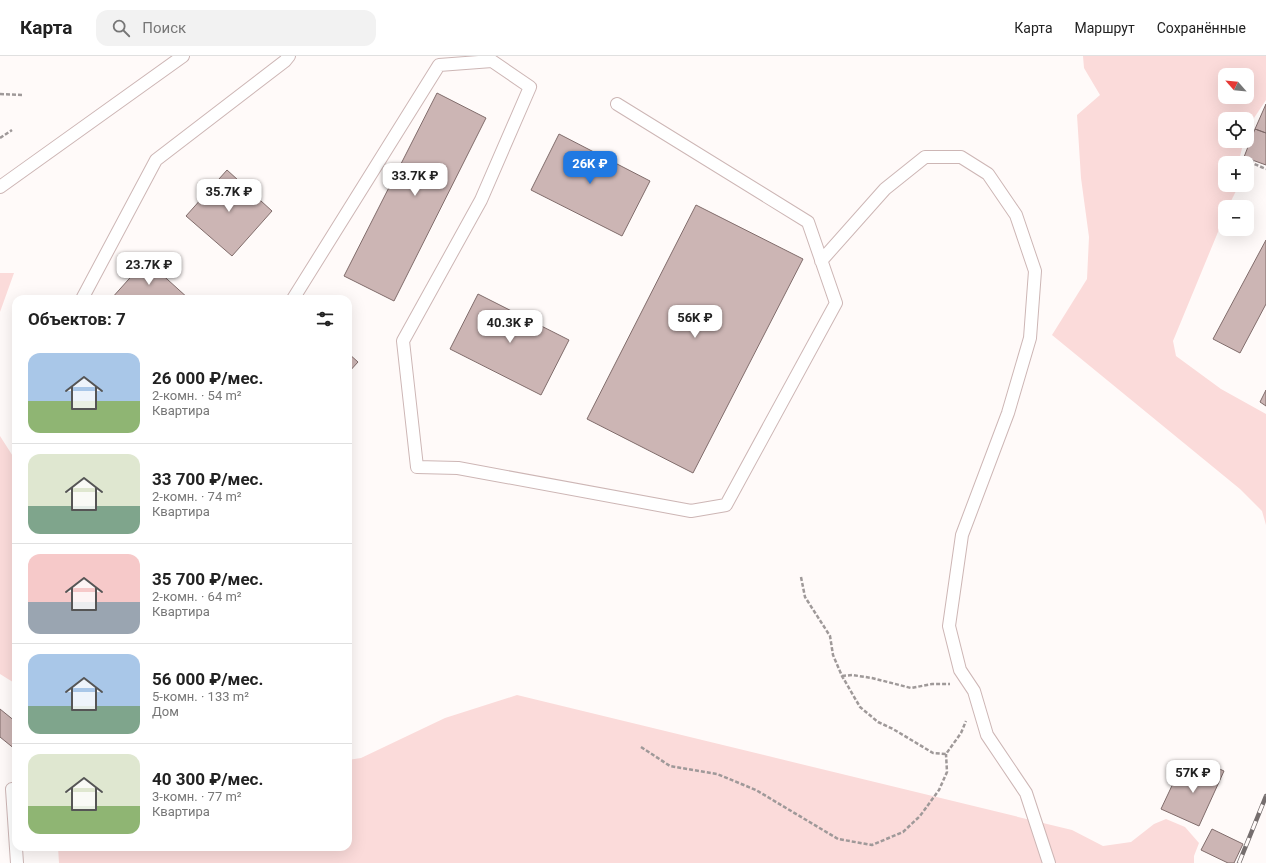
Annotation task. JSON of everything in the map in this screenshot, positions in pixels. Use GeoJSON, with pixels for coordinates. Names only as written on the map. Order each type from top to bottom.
{"type":"FeatureCollection","features":[{"type":"Feature","properties":{"kind":"lane"},"geometry":{"type":"LineString","coordinates":[[0,187],[183,56]]}},
{"type":"Feature","properties":{"kind":"lane"},"geometry":{"type":"LineString","coordinates":[[84,295],[156,160],[286,61],[289,56]]}},
{"type":"Feature","properties":{"kind":"lane"},"geometry":{"type":"LineString","coordinates":[[296,295],[439,65],[492,61],[530,87],[481,200],[403,341],[417,467],[458,468],[691,511],[726,505],[836,303],[808,222],[617,104]]}},
{"type":"Feature","properties":{"kind":"lane"},"geometry":{"type":"LineString","coordinates":[[821,261],[885,189],[925,157],[961,157],[988,174],[1016,215],[1035,271],[1030,338],[1008,413],[962,535],[949,626],[960,670],[974,691],[987,735],[1026,793],[1049,863]]}},
{"type":"Feature","properties":{"kind":"lane"},"geometry":{"type":"LineString","coordinates":[[16,851],[17,863]]}},
{"type":"Feature","properties":{"kind":"path"},"geometry":{"type":"LineString","coordinates":[[0,94],[23,95]]}},
{"type":"Feature","properties":{"kind":"path"},"geometry":{"type":"LineString","coordinates":[[0,138],[12,130]]}},
{"type":"Feature","properties":{"kind":"path"},"geometry":{"type":"LineString","coordinates":[[1254,164],[1266,169]]}},
{"type":"Feature","properties":{"kind":"path"},"geometry":{"type":"LineString","coordinates":[[801,577],[804,597],[830,636],[833,655],[842,676],[860,707],[878,722],[893,728],[933,753],[946,754]]}},
{"type":"Feature","properties":{"kind":"path"},"geometry":{"type":"LineString","coordinates":[[842,676],[852,675],[872,678],[911,688],[932,684],[956,684],[974,691]]}},
{"type":"Feature","properties":{"kind":"path"},"geometry":{"type":"LineString","coordinates":[[641,747],[670,766],[717,774],[756,790],[838,839],[872,845],[903,832],[920,816],[939,790],[947,772],[946,754],[961,733],[966,720]]}},
{"type":"Feature","properties":{"kind":"shaded area"},"geometry":{"type":"Polygon","coordinates":[[[1083,56],[1266,56],[1266,100],[1254,118],[1254,112],[1218,112],[1218,148],[1242,148],[1240,156],[1218,156],[1218,192],[1236,192],[1232,200],[1218,200],[1218,232],[1173,341],[1176,356],[1221,389],[1266,414],[1266,525],[1262,511],[1240,489],[1052,335],[1087,279],[1089,237],[1081,178],[1077,115],[1100,95],[1084,68],[1083,56]]]}},
{"type":"Feature","properties":{"kind":"shaded area"},"geometry":{"type":"Polygon","coordinates":[[[0,273],[14,273],[0,312],[0,273]]]}},
{"type":"Feature","properties":{"kind":"shaded area"},"geometry":{"type":"Polygon","coordinates":[[[0,436],[12,455],[12,682],[0,674],[0,436]]]}},
{"type":"Feature","properties":{"kind":"shaded area"},"geometry":{"type":"Polygon","coordinates":[[[517,695],[1072,830],[1103,846],[1131,842],[1154,824],[1166,819],[1185,827],[1199,843],[1194,856],[1194,863],[59,863],[58,851],[352,851],[352,759],[361,758],[445,718],[517,695]]]}},
{"type":"Feature","properties":{"kind":"building"},"geometry":{"type":"Polygon","coordinates":[[[437,93],[486,118],[394,301],[344,276],[437,93]]]}},
{"type":"Feature","properties":{"kind":"building"},"geometry":{"type":"Polygon","coordinates":[[[1266,104],[1266,133],[1255,129],[1266,104]]]}},
{"type":"Feature","properties":{"kind":"building"},"geometry":{"type":"Polygon","coordinates":[[[1255,129],[1266,133],[1266,165],[1254,161],[1254,156],[1244,156],[1248,148],[1254,148],[1255,129]]]}},
{"type":"Feature","properties":{"kind":"building"},"geometry":{"type":"Polygon","coordinates":[[[559,134],[650,181],[622,236],[531,190],[559,134]]]}},
{"type":"Feature","properties":{"kind":"building"},"geometry":{"type":"Polygon","coordinates":[[[227,170],[272,211],[232,256],[186,216],[227,170]]]}},
{"type":"Feature","properties":{"kind":"building"},"geometry":{"type":"Polygon","coordinates":[[[696,205],[803,259],[693,473],[587,419],[696,205]]]}},
{"type":"Feature","properties":{"kind":"building"},"geometry":{"type":"Polygon","coordinates":[[[1266,240],[1266,304],[1240,353],[1213,339],[1266,240]]]}},
{"type":"Feature","properties":{"kind":"building"},"geometry":{"type":"Polygon","coordinates":[[[146,260],[185,295],[115,295],[146,260]]]}},
{"type":"Feature","properties":{"kind":"building"},"geometry":{"type":"Polygon","coordinates":[[[478,294],[569,340],[541,395],[450,349],[478,294]]]}},
{"type":"Feature","properties":{"kind":"building"},"geometry":{"type":"Polygon","coordinates":[[[352,357],[358,362],[352,369],[352,357]]]}},
{"type":"Feature","properties":{"kind":"building"},"geometry":{"type":"Polygon","coordinates":[[[1266,390],[1266,406],[1260,402],[1266,390]]]}},
{"type":"Feature","properties":{"kind":"building"},"geometry":{"type":"Polygon","coordinates":[[[0,709],[12,719],[12,747],[0,737],[0,709]]]}},
{"type":"Feature","properties":{"kind":"building"},"geometry":{"type":"Polygon","coordinates":[[[1202,761],[1224,771],[1199,826],[1161,809],[1177,775],[1192,782],[1202,761]]]}},
{"type":"Feature","properties":{"kind":"building"},"geometry":{"type":"Polygon","coordinates":[[[1212,829],[1243,844],[1234,863],[1228,863],[1201,850],[1212,829]]]}},
{"type":"Feature","properties":{"kind":"railway"},"geometry":{"type":"LineString","coordinates":[[1239,863],[1266,796]]}}]}
